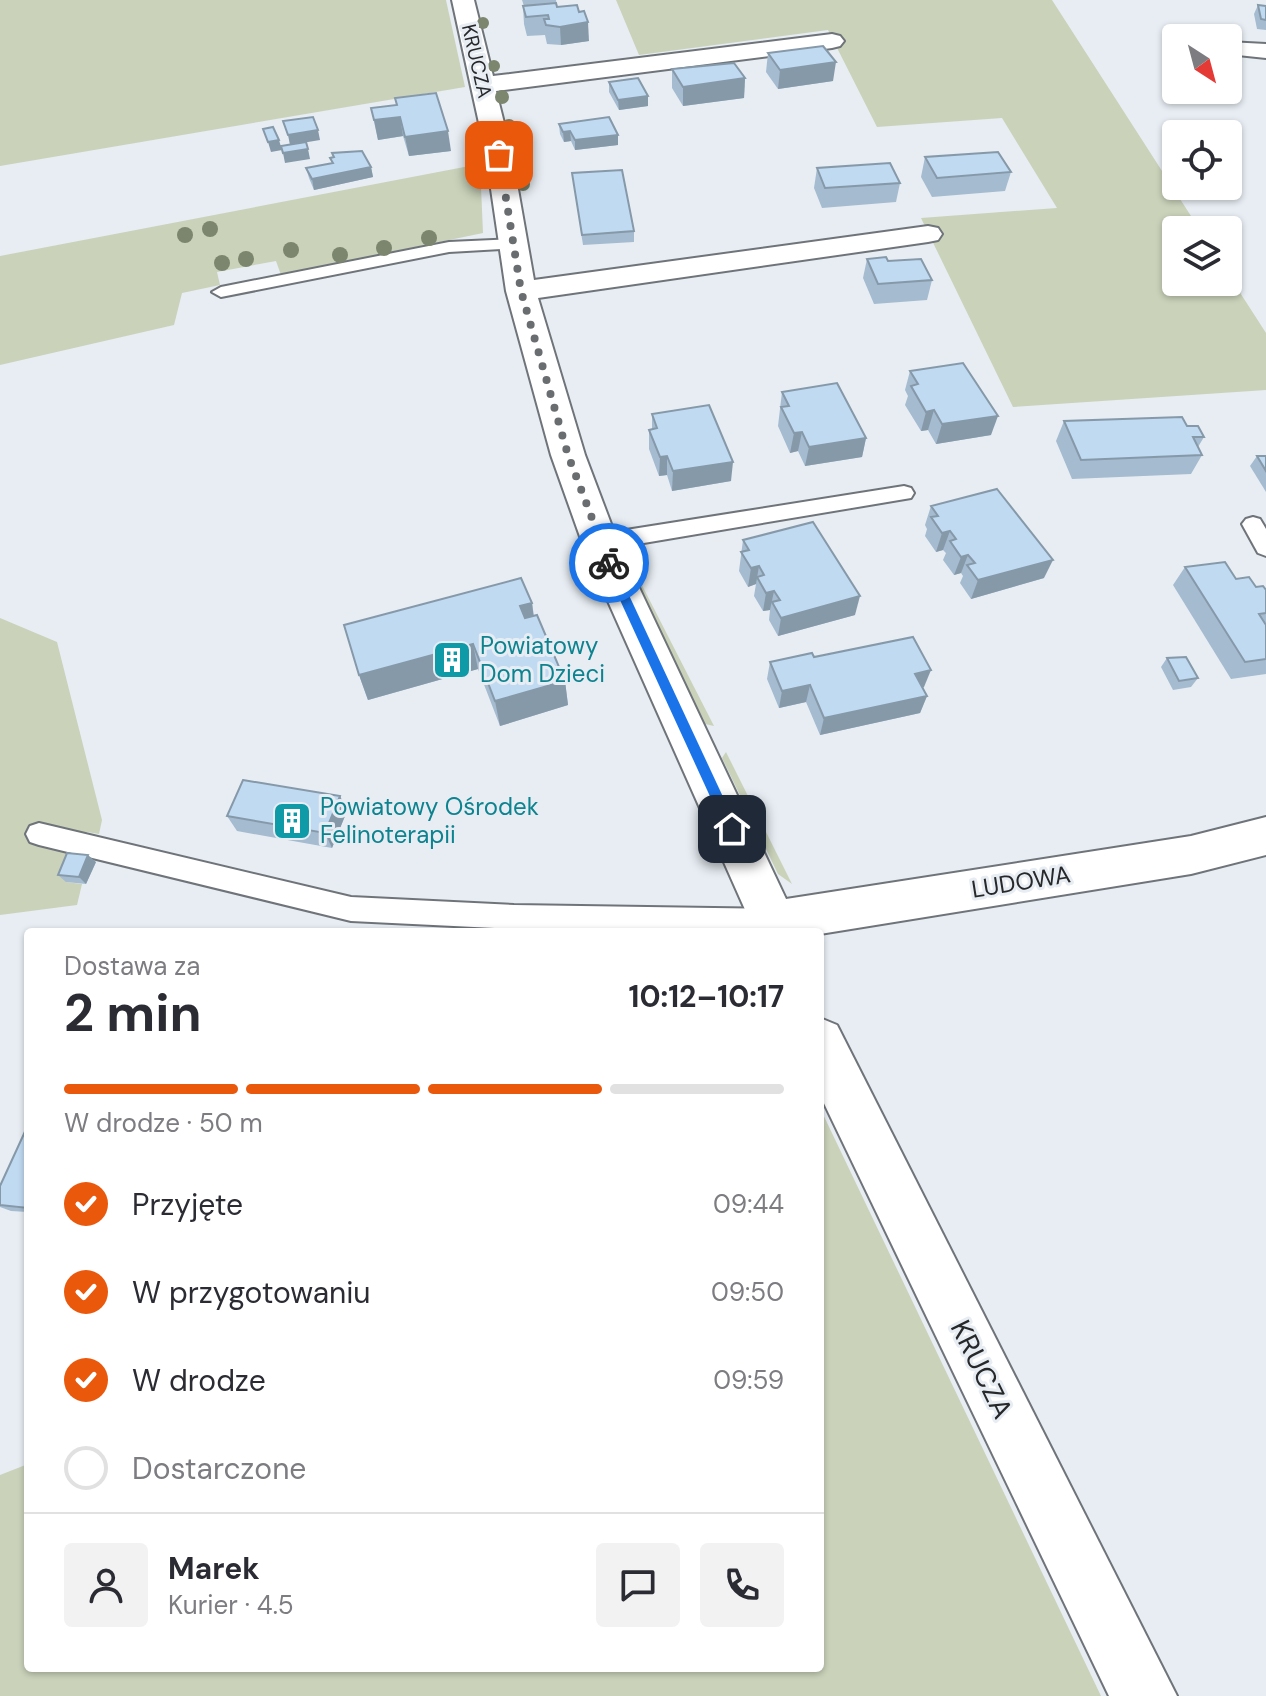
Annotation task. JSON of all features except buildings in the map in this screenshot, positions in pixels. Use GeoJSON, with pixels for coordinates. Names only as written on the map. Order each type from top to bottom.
{"type":"FeatureCollection","features":[{"type":"Feature","properties":{"kind":"street","name":"KRUCZA"},"geometry":{"type":"LineString","coordinates":[[463,0],[499,155],[521,291],[568,455],[601,545],[777,927]]}},
{"type":"Feature","properties":{"kind":"street"},"geometry":{"type":"LineString","coordinates":[[483,85],[832,41]]}},
{"type":"Feature","properties":{"kind":"street"},"geometry":{"type":"LineString","coordinates":[[1242,49],[1266,51]]}},
{"type":"Feature","properties":{"kind":"street"},"geometry":{"type":"LineString","coordinates":[[521,291],[928,234]]}},
{"type":"Feature","properties":{"kind":"street","name":"LUDOWA"},"geometry":{"type":"LineString","coordinates":[[777,927],[1191,855],[1266,836]]}},
{"type":"Feature","properties":{"kind":"street","name":"KRUCZA"},"geometry":{"type":"LineString","coordinates":[[824,1050],[1144,1696]]}},
{"type":"Feature","properties":{"kind":"lane"},"geometry":{"type":"LineString","coordinates":[[221,292],[449,247],[513,244]]}},
{"type":"Feature","properties":{"kind":"lane"},"geometry":{"type":"LineString","coordinates":[[601,545],[626,538],[904,493]]}},
{"type":"Feature","properties":{"kind":"lane"},"geometry":{"type":"LineString","coordinates":[[1253,524],[1266,548]]}},
{"type":"Feature","properties":{"kind":"lane"},"geometry":{"type":"LineString","coordinates":[[39,834],[351,909],[777,927]]}},
{"type":"Feature","properties":{"kind":"green space"},"geometry":{"type":"Polygon","coordinates":[[[0,0],[446,0],[465,87],[0,166],[0,0]]]}},
{"type":"Feature","properties":{"kind":"green space"},"geometry":{"type":"Polygon","coordinates":[[[616,0],[1052,0],[1162,171],[1162,200],[1181,200],[1191,216],[1162,216],[1162,296],[1242,296],[1266,333],[1266,390],[1013,407],[921,218],[1057,208],[1002,118],[877,127],[828,30],[639,55],[616,0]]]}},
{"type":"Feature","properties":{"kind":"green space"},"geometry":{"type":"Polygon","coordinates":[[[480,164],[483,233],[281,275],[276,261],[217,272],[220,285],[182,293],[174,325],[0,365],[0,256],[480,164]]]}},
{"type":"Feature","properties":{"kind":"green space"},"geometry":{"type":"Polygon","coordinates":[[[627,556],[714,726],[705,724],[635,582],[627,556]]]}},
{"type":"Feature","properties":{"kind":"green space"},"geometry":{"type":"Polygon","coordinates":[[[0,618],[57,642],[102,820],[99,834],[87,832],[66,882],[82,884],[77,905],[0,915],[0,618]]]}},
{"type":"Feature","properties":{"kind":"green space"},"geometry":{"type":"Polygon","coordinates":[[[726,752],[792,884],[778,874],[722,758],[726,752]]]}},
{"type":"Feature","properties":{"kind":"green space"},"geometry":{"type":"Polygon","coordinates":[[[824,1116],[1101,1696],[0,1696],[0,1475],[24,1466],[24,1672],[824,1672],[824,1116]]]}},
{"type":"Feature","properties":{"kind":"way so far"},"geometry":{"type":"LineString","coordinates":[[499,155],[521,291],[568,455],[609,563]]}},
{"type":"Feature","properties":{"kind":"place","name":"Powiatowy Dom Dzieci"},"geometry":{"type":"Point","coordinates":[452,660]}},
{"type":"Feature","properties":{"kind":"place","name":"Powiatowy Ośrodek Felinoterapii"},"geometry":{"type":"Point","coordinates":[292,821]}},
{"type":"Feature","properties":{"kind":"route"},"geometry":{"type":"LineString","coordinates":[[609,563],[732,829]]}}]}
